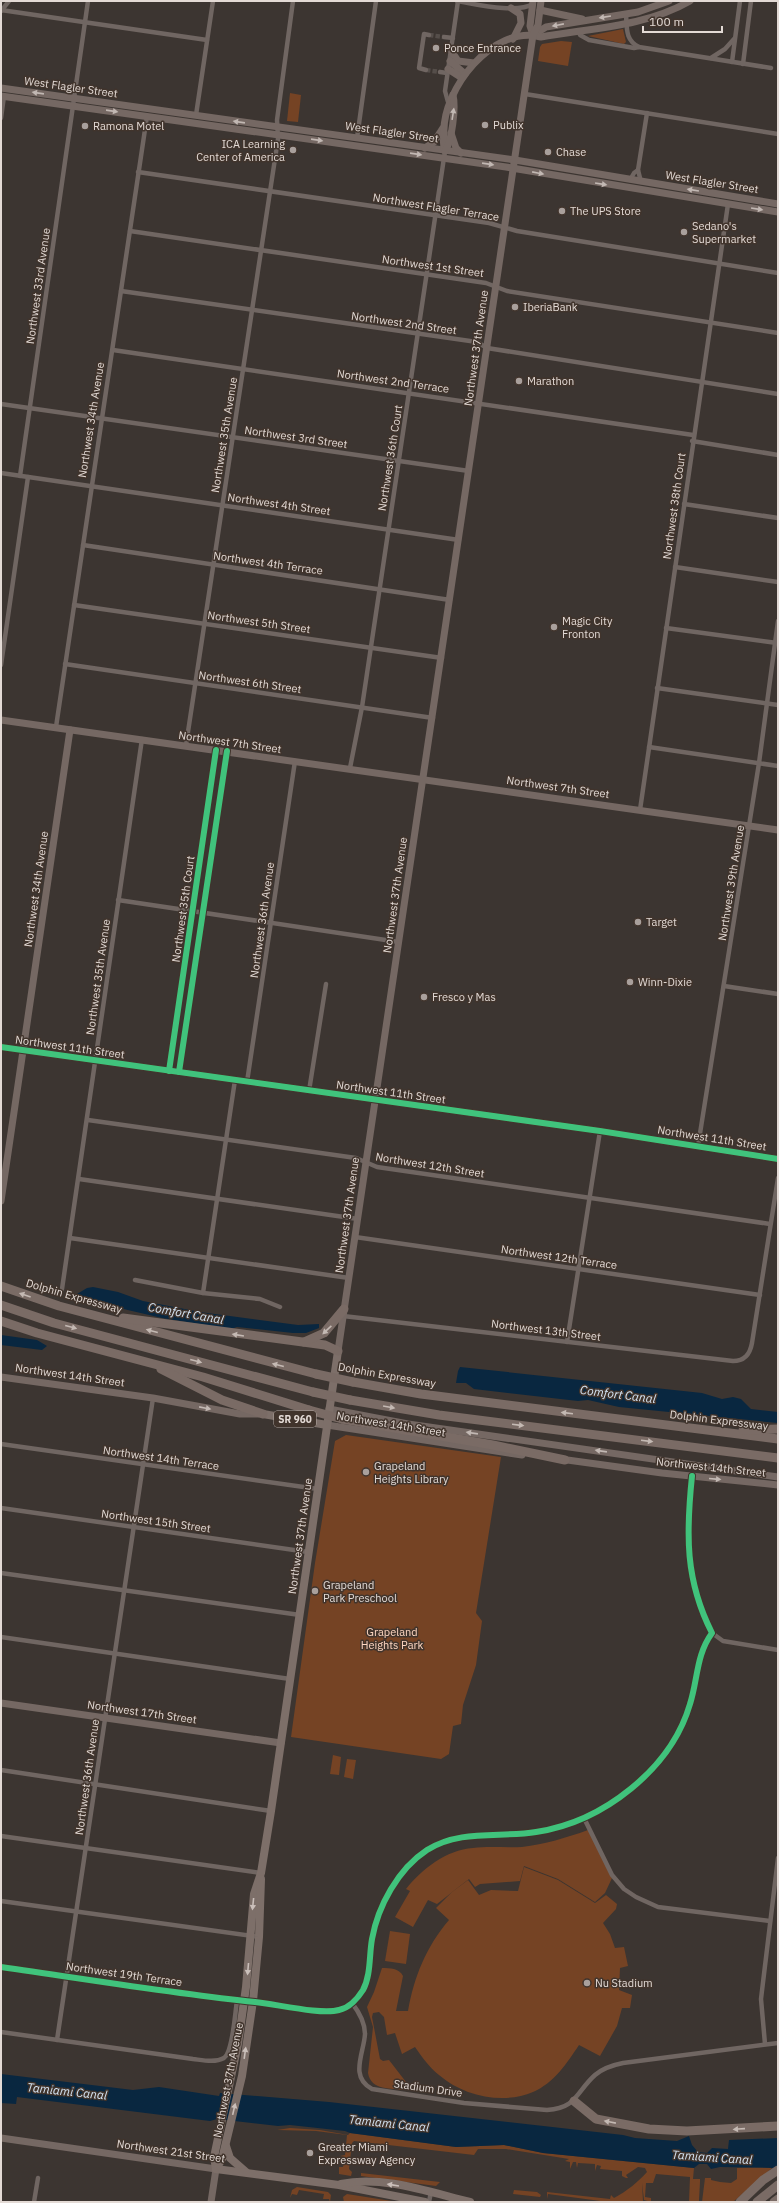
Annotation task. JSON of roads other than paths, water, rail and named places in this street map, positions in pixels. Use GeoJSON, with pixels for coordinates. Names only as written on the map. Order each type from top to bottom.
{"type":"FeatureCollection","features":[{"type":"Feature","properties":{"kind":"highway","name":"Dolphin Expressway"},"geometry":{"type":"LineString","coordinates":[[3,1287],[90,1314],[316,1374],[353,1382],[420,1394],[778,1439]]}},
{"type":"Feature","properties":{"kind":"highway"},"geometry":{"type":"LineString","coordinates":[[2,1306],[54,1323],[313,1392],[350,1400],[439,1415],[778,1458]]}},
{"type":"Feature","properties":{"kind":"highway"},"geometry":{"type":"LineString","coordinates":[[303,1342],[324,1333],[344,1313]]}},
{"type":"Feature","properties":{"kind":"highway"},"geometry":{"type":"LineString","coordinates":[[90,1314],[261,1338],[303,1342],[331,1347],[338,1351]]}},
{"type":"Feature","properties":{"kind":"highway"},"geometry":{"type":"LineString","coordinates":[[1,1321],[37,1333],[153,1365],[203,1377],[308,1410],[342,1419],[493,1445],[565,1460]]}},
{"type":"Feature","properties":{"kind":"highway"},"geometry":{"type":"LineString","coordinates":[[153,1365],[222,1400],[263,1414]]}},
{"type":"Feature","properties":{"kind":"highway"},"geometry":{"type":"LineString","coordinates":[[714,1431],[778,1429]]}},
{"type":"Feature","properties":{"kind":"highway"},"geometry":{"type":"LineString","coordinates":[[574,2101],[596,2119],[648,2129],[687,2131],[778,2126]]}},
{"type":"Feature","properties":{"kind":"highway"},"geometry":{"type":"LineString","coordinates":[[740,2202],[758,2184],[778,2170]]}},
{"type":"Feature","properties":{"kind":"highway"},"geometry":{"type":"LineString","coordinates":[[757,2202],[778,2185]]}},
{"type":"Feature","properties":{"kind":"highway"},"geometry":{"type":"LineString","coordinates":[[774,2202],[778,2199]]}},
{"type":"Feature","properties":{"kind":"main road"},"geometry":{"type":"LineString","coordinates":[[533,35],[538,25],[541,1]]}},
{"type":"Feature","properties":{"kind":"main road"},"geometry":{"type":"LineString","coordinates":[[444,154],[442,146],[443,128],[448,102],[474,63],[495,47],[513,39],[533,35],[546,27],[626,14],[651,8],[669,1]]}},
{"type":"Feature","properties":{"kind":"main road"},"geometry":{"type":"LineString","coordinates":[[533,35],[541,37],[626,24],[658,16],[690,1]]}},
{"type":"Feature","properties":{"kind":"main road"},"geometry":{"type":"LineString","coordinates":[[533,2],[530,26],[533,35]]}},
{"type":"Feature","properties":{"kind":"main road"},"geometry":{"type":"LineString","coordinates":[[511,8],[520,14],[522,20],[513,39]]}},
{"type":"Feature","properties":{"kind":"main road"},"geometry":{"type":"LineString","coordinates":[[540,10],[586,20]]}},
{"type":"Feature","properties":{"kind":"main road"},"geometry":{"type":"LineString","coordinates":[[579,31],[586,20]]}},
{"type":"Feature","properties":{"kind":"main road","name":"Northwest 37th Avenue"},"geometry":{"type":"LineString","coordinates":[[216,2168],[222,2159],[238,2092],[253,2001],[259,1937],[261,1872],[488,348],[533,35]]}},
{"type":"Feature","properties":{"kind":"main road"},"geometry":{"type":"LineString","coordinates":[[452,52],[458,61],[474,63]]}},
{"type":"Feature","properties":{"kind":"main road"},"geometry":{"type":"LineString","coordinates":[[450,61],[464,76]]}},
{"type":"Feature","properties":{"kind":"main road"},"geometry":{"type":"LineString","coordinates":[[448,71],[464,76]]}},
{"type":"Feature","properties":{"kind":"main road","name":"West Flagler Street"},"geometry":{"type":"LineString","coordinates":[[1,88],[425,148],[444,154],[461,153],[515,160],[778,204]]}},
{"type":"Feature","properties":{"kind":"main road"},"geometry":{"type":"LineString","coordinates":[[444,154],[448,147],[451,133],[455,104],[453,95]]}},
{"type":"Feature","properties":{"kind":"main road","name":"West Flagler Street"},"geometry":{"type":"LineString","coordinates":[[3,96],[278,135],[444,154],[514,168],[778,212]]}},
{"type":"Feature","properties":{"kind":"main road"},"geometry":{"type":"LineString","coordinates":[[425,148],[434,142],[443,128]]}},
{"type":"Feature","properties":{"kind":"main road"},"geometry":{"type":"LineString","coordinates":[[451,133],[456,148],[461,153]]}},
{"type":"Feature","properties":{"kind":"main road"},"geometry":{"type":"LineString","coordinates":[[659,193],[677,188]]}},
{"type":"Feature","properties":{"kind":"main road"},"geometry":{"type":"LineString","coordinates":[[728,204],[747,199]]}},
{"type":"Feature","properties":{"kind":"main road","name":"Northwest 7th Street"},"geometry":{"type":"LineString","coordinates":[[1,720],[424,778],[778,830]]}},
{"type":"Feature","properties":{"kind":"main road","name":"Northwest 34th Avenue"},"geometry":{"type":"LineString","coordinates":[[1,1201],[70,730]]}},
{"type":"Feature","properties":{"kind":"main road","name":"Northwest 11th Street"},"geometry":{"type":"LineString","coordinates":[[1,1048],[600,1131],[778,1159]]}},
{"type":"Feature","properties":{"kind":"main road","name":"Northwest 14th Street"},"geometry":{"type":"LineString","coordinates":[[1,1377],[153,1398],[236,1413],[263,1414],[490,1451],[778,1485]]}},
{"type":"Feature","properties":{"kind":"main road","name":"Northwest 14th Street"},"geometry":{"type":"LineString","coordinates":[[329,1409],[380,1420],[778,1477]]}},
{"type":"Feature","properties":{"kind":"main road","name":"Northwest 17th Street"},"geometry":{"type":"LineString","coordinates":[[1,1703],[281,1743]]}},
{"type":"Feature","properties":{"kind":"main road","name":"Northwest 37th Avenue"},"geometry":{"type":"LineString","coordinates":[[211,2202],[216,2168],[214,2158],[228,2091],[250,1936],[254,1894],[261,1872]]}},
{"type":"Feature","properties":{"kind":"main road","name":"Northwest 21st Street"},"geometry":{"type":"LineString","coordinates":[[1,2138],[339,2185],[425,2202]]}},
{"type":"Feature","properties":{"kind":"main road"},"geometry":{"type":"LineString","coordinates":[[226,2145],[230,2158],[246,2172]]}},
{"type":"Feature","properties":{"kind":"main road","name":"Northwest 21st Street"},"geometry":{"type":"LineString","coordinates":[[339,2185],[357,2181],[431,2192],[470,2202]]}},
{"type":"Feature","properties":{"kind":"street"},"geometry":{"type":"LineString","coordinates":[[1,11],[9,1]]}},
{"type":"Feature","properties":{"kind":"street","name":"Northwest 33rd Avenue"},"geometry":{"type":"LineString","coordinates":[[20,476],[88,1]]}},
{"type":"Feature","properties":{"kind":"street"},"geometry":{"type":"LineString","coordinates":[[196,116],[212,1]]}},
{"type":"Feature","properties":{"kind":"street","name":"Northwest 35th Avenue"},"geometry":{"type":"LineString","coordinates":[[186,745],[271,190],[278,135],[277,127],[293,1]]}},
{"type":"Feature","properties":{"kind":"street"},"geometry":{"type":"LineString","coordinates":[[357,138],[376,1]]}},
{"type":"Feature","properties":{"kind":"street"},"geometry":{"type":"LineString","coordinates":[[448,102],[445,91],[454,38],[457,1],[511,8],[526,8],[533,2]]}},
{"type":"Feature","properties":{"kind":"street"},"geometry":{"type":"LineString","coordinates":[[732,62],[740,1]]}},
{"type":"Feature","properties":{"kind":"street"},"geometry":{"type":"LineString","coordinates":[[743,64],[751,1]]}},
{"type":"Feature","properties":{"kind":"street"},"geometry":{"type":"LineString","coordinates":[[1,11],[207,40]]}},
{"type":"Feature","properties":{"kind":"street"},"geometry":{"type":"LineString","coordinates":[[626,14],[629,40],[639,47]]}},
{"type":"Feature","properties":{"kind":"street"},"geometry":{"type":"LineString","coordinates":[[579,31],[580,36],[589,40],[771,68]]}},
{"type":"Feature","properties":{"kind":"street"},"geometry":{"type":"LineString","coordinates":[[426,70],[419,68],[424,34],[429,34]]}},
{"type":"Feature","properties":{"kind":"street"},"geometry":{"type":"LineString","coordinates":[[444,37],[454,38]]}},
{"type":"Feature","properties":{"kind":"street"},"geometry":{"type":"LineString","coordinates":[[711,58],[725,50],[735,37]]}},
{"type":"Feature","properties":{"kind":"street"},"geometry":{"type":"LineString","coordinates":[[440,72],[448,71]]}},
{"type":"Feature","properties":{"kind":"street"},"geometry":{"type":"LineString","coordinates":[[525,94],[778,134]]}},
{"type":"Feature","properties":{"kind":"street"},"geometry":{"type":"LineString","coordinates":[[1,118],[3,96]]}},
{"type":"Feature","properties":{"kind":"street"},"geometry":{"type":"LineString","coordinates":[[641,182],[638,170],[647,114]]}},
{"type":"Feature","properties":{"kind":"street","name":"Northwest 34th Avenue"},"geometry":{"type":"LineString","coordinates":[[56,727],[147,116]]}},
{"type":"Feature","properties":{"kind":"street","name":"Northwest 36th Court"},"geometry":{"type":"LineString","coordinates":[[350,768],[362,708],[444,154]]}},
{"type":"Feature","properties":{"kind":"street"},"geometry":{"type":"LineString","coordinates":[[630,180],[638,170]]}},
{"type":"Feature","properties":{"kind":"street","name":"Northwest Flagler Terrace"},"geometry":{"type":"LineString","coordinates":[[138,172],[489,222],[517,231],[778,273]]}},
{"type":"Feature","properties":{"kind":"street","name":"Northwest 38th Court"},"geometry":{"type":"LineString","coordinates":[[640,810],[692,441],[728,204]]}},
{"type":"Feature","properties":{"kind":"street","name":"Northwest 1st Street"},"geometry":{"type":"LineString","coordinates":[[130,231],[486,283],[514,292],[778,334]]}},
{"type":"Feature","properties":{"kind":"street","name":"Northwest 2nd Street"},"geometry":{"type":"LineString","coordinates":[[121,290],[477,342],[488,348],[778,394]]}},
{"type":"Feature","properties":{"kind":"street","name":"Northwest 2nd Terrace"},"geometry":{"type":"LineString","coordinates":[[113,350],[693,435]]}},
{"type":"Feature","properties":{"kind":"street","name":"Northwest 3rd Street"},"geometry":{"type":"LineString","coordinates":[[1,404],[469,471]]}},
{"type":"Feature","properties":{"kind":"street"},"geometry":{"type":"LineString","coordinates":[[692,441],[778,455]]}},
{"type":"Feature","properties":{"kind":"street","name":"Northwest 4th Street"},"geometry":{"type":"LineString","coordinates":[[1,473],[459,540]]}},
{"type":"Feature","properties":{"kind":"street"},"geometry":{"type":"LineString","coordinates":[[1,665],[2,646],[28,477]]}},
{"type":"Feature","properties":{"kind":"street"},"geometry":{"type":"LineString","coordinates":[[684,504],[778,518]]}},
{"type":"Feature","properties":{"kind":"street","name":"Northwest 4th Terrace"},"geometry":{"type":"LineString","coordinates":[[83,545],[450,600]]}},
{"type":"Feature","properties":{"kind":"street"},"geometry":{"type":"LineString","coordinates":[[675,567],[778,582]]}},
{"type":"Feature","properties":{"kind":"street","name":"Northwest 5th Street"},"geometry":{"type":"LineString","coordinates":[[74,605],[442,658]]}},
{"type":"Feature","properties":{"kind":"street","name":"Northwest 39th Avenue"},"geometry":{"type":"LineString","coordinates":[[698,1146],[759,763],[778,621]]}},
{"type":"Feature","properties":{"kind":"street"},"geometry":{"type":"LineString","coordinates":[[666,628],[776,643]]}},
{"type":"Feature","properties":{"kind":"street","name":"Northwest 6th Street"},"geometry":{"type":"LineString","coordinates":[[65,664],[433,718]]}},
{"type":"Feature","properties":{"kind":"street"},"geometry":{"type":"LineString","coordinates":[[657,688],[778,705]]}},
{"type":"Feature","properties":{"kind":"street","name":"Northwest 35th Avenue"},"geometry":{"type":"LineString","coordinates":[[62,1289],[88,1120],[142,739]]}},
{"type":"Feature","properties":{"kind":"street"},"geometry":{"type":"LineString","coordinates":[[649,748],[778,766]]}},
{"type":"Feature","properties":{"kind":"street","name":"Northwest 35th Court"},"geometry":{"type":"LineString","coordinates":[[169,1071],[216,750]]}},
{"type":"Feature","properties":{"kind":"street","name":"Northwest 35th Court"},"geometry":{"type":"LineString","coordinates":[[179,1072],[227,751]]}},
{"type":"Feature","properties":{"kind":"street","name":"Northwest 36th Avenue"},"geometry":{"type":"LineString","coordinates":[[247,1082],[295,761]]}},
{"type":"Feature","properties":{"kind":"street"},"geometry":{"type":"LineString","coordinates":[[210,790],[220,792]]}},
{"type":"Feature","properties":{"kind":"street"},"geometry":{"type":"LineString","coordinates":[[206,820],[216,822]]}},
{"type":"Feature","properties":{"kind":"street"},"geometry":{"type":"LineString","coordinates":[[118,900],[203,912],[270,924],[399,942]]}},
{"type":"Feature","properties":{"kind":"street"},"geometry":{"type":"LineString","coordinates":[[310,1091],[326,984]]}},
{"type":"Feature","properties":{"kind":"street"},"geometry":{"type":"LineString","coordinates":[[724,986],[778,994]]}},
{"type":"Feature","properties":{"kind":"street"},"geometry":{"type":"LineString","coordinates":[[203,1293],[235,1080]]}},
{"type":"Feature","properties":{"kind":"street","name":"Northwest 12th Street"},"geometry":{"type":"LineString","coordinates":[[88,1120],[356,1158],[377,1167],[770,1224]]}},
{"type":"Feature","properties":{"kind":"street"},"geometry":{"type":"LineString","coordinates":[[567,1342],[600,1131]]}},
{"type":"Feature","properties":{"kind":"street"},"geometry":{"type":"LineString","coordinates":[[760,1295],[778,1178]]}},
{"type":"Feature","properties":{"kind":"street"},"geometry":{"type":"LineString","coordinates":[[79,1179],[358,1219]]}},
{"type":"Feature","properties":{"kind":"street","name":"Northwest 12th Terrace"},"geometry":{"type":"LineString","coordinates":[[356,1237],[760,1295]]}},
{"type":"Feature","properties":{"kind":"street"},"geometry":{"type":"LineString","coordinates":[[70,1238],[349,1278]]}},
{"type":"Feature","properties":{"kind":"street"},"geometry":{"type":"LineString","coordinates":[[135,1280],[203,1293],[260,1299],[280,1307]]}},
{"type":"Feature","properties":{"kind":"street","name":"Northwest 13th Street"},"geometry":{"type":"LineString","coordinates":[[344,1313],[567,1342],[741,1360],[746,1356],[752,1343],[760,1295]]}},
{"type":"Feature","properties":{"kind":"street","name":"Northwest 36th Avenue"},"geometry":{"type":"LineString","coordinates":[[57,2040],[153,1398]]}},
{"type":"Feature","properties":{"kind":"street","name":"Northwest 14th Terrace"},"geometry":{"type":"LineString","coordinates":[[1,1444],[318,1489]]}},
{"type":"Feature","properties":{"kind":"street"},"geometry":{"type":"LineString","coordinates":[[692,1476],[688,1553],[693,1586],[703,1616],[712,1633],[723,1641],[778,1650]]}},
{"type":"Feature","properties":{"kind":"street","name":"Northwest 15th Street"},"geometry":{"type":"LineString","coordinates":[[1,1508],[308,1552]]}},
{"type":"Feature","properties":{"kind":"street"},"geometry":{"type":"LineString","coordinates":[[1,1573],[300,1615]]}},
{"type":"Feature","properties":{"kind":"street"},"geometry":{"type":"LineString","coordinates":[[352,2003],[363,1989],[367,1979],[372,1938],[383,1904],[397,1879],[427,1850],[451,1840],[474,1836],[536,1832],[584,1818],[597,1812],[631,1788],[654,1766],[673,1741],[690,1703],[703,1646],[712,1633]]}},
{"type":"Feature","properties":{"kind":"street"},"geometry":{"type":"LineString","coordinates":[[1,1637],[290,1679]]}},
{"type":"Feature","properties":{"kind":"street"},"geometry":{"type":"LineString","coordinates":[[1,1770],[271,1811]]}},
{"type":"Feature","properties":{"kind":"street"},"geometry":{"type":"LineString","coordinates":[[584,1818],[612,1875],[624,1889],[636,1897],[658,1907],[770,1921]]}},
{"type":"Feature","properties":{"kind":"street"},"geometry":{"type":"LineString","coordinates":[[1,1836],[261,1872]]}},
{"type":"Feature","properties":{"kind":"street"},"geometry":{"type":"LineString","coordinates":[[764,2044],[761,1999],[778,1858]]}},
{"type":"Feature","properties":{"kind":"street"},"geometry":{"type":"LineString","coordinates":[[1,1901],[259,1937]]}},
{"type":"Feature","properties":{"kind":"street","name":"Northwest 19th Terrace"},"geometry":{"type":"LineString","coordinates":[[1,1967],[240,2001],[253,2001],[328,2011],[337,2011],[352,2003]]}},
{"type":"Feature","properties":{"kind":"street"},"geometry":{"type":"LineString","coordinates":[[1,2032],[197,2060],[220,2060],[226,2056],[229,2051],[240,2001]]}},
{"type":"Feature","properties":{"kind":"street","name":"Stadium Drive"},"geometry":{"type":"LineString","coordinates":[[352,2003],[359,2012],[364,2034],[359,2074],[366,2086],[372,2089],[464,2103],[547,2110],[561,2109],[574,2101]]}},
{"type":"Feature","properties":{"kind":"street"},"geometry":{"type":"LineString","coordinates":[[574,2101],[595,2075],[608,2067],[630,2062],[778,2043]]}},
{"type":"Feature","properties":{"kind":"street"},"geometry":{"type":"LineString","coordinates":[[34,2202],[38,2178]]}},
{"type":"Feature","properties":{"kind":"street"},"geometry":{"type":"LineString","coordinates":[[429,2202],[431,2192]]}},
{"type":"Feature","properties":{"kind":"water","name":"Comfort Canal"},"geometry":{"type":"Polygon","coordinates":[[[93,1287],[118,1292],[143,1301],[200,1312],[298,1325],[319,1324],[319,1328],[306,1333],[293,1333],[237,1327],[231,1329],[162,1318],[85,1300],[77,1294],[87,1288],[93,1287]]]}},
{"type":"Feature","properties":{"kind":"water"},"geometry":{"type":"Polygon","coordinates":[[[1,1335],[37,1340],[47,1346],[42,1350],[1,1345],[1,1335]]]}},
{"type":"Feature","properties":{"kind":"water","name":"Comfort Canal"},"geometry":{"type":"Polygon","coordinates":[[[460,1367],[702,1393],[722,1399],[733,1397],[741,1399],[751,1409],[778,1412],[778,1423],[619,1407],[588,1400],[578,1401],[474,1389],[466,1383],[456,1383],[460,1367]]]}},
{"type":"Feature","properties":{"kind":"water","name":"Tamiami Canal"},"geometry":{"type":"Polygon","coordinates":[[[1,2074],[133,2090],[159,2087],[219,2096],[220,2093],[329,2102],[623,2135],[635,2138],[677,2141],[689,2136],[692,2145],[698,2152],[707,2153],[712,2148],[728,2149],[729,2140],[778,2138],[778,2168],[720,2167],[711,2169],[707,2164],[699,2164],[694,2168],[543,2153],[504,2145],[456,2147],[350,2133],[345,2131],[290,2125],[278,2126],[217,2119],[210,2121],[17,2097],[16,2104],[1,2103],[1,2074]]]}},
{"type":"Feature","properties":{"kind":"tunnel"},"geometry":{"type":"LineString","coordinates":[[429,35],[444,37]]}},
{"type":"Feature","properties":{"kind":"tunnel"},"geometry":{"type":"LineString","coordinates":[[426,70],[440,72]]}},
{"type":"Feature","properties":{"kind":"place","name":"Ponce Entrance"},"geometry":{"type":"Point","coordinates":[436,48]}},
{"type":"Feature","properties":{"kind":"place","name":"Publix"},"geometry":{"type":"Point","coordinates":[485,125]}},
{"type":"Feature","properties":{"kind":"place","name":"Ramona Motel"},"geometry":{"type":"Point","coordinates":[85,126]}},
{"type":"Feature","properties":{"kind":"place","name":"ICA Learning Center of America"},"geometry":{"type":"Point","coordinates":[293,150]}},
{"type":"Feature","properties":{"kind":"place","name":"Chase"},"geometry":{"type":"Point","coordinates":[548,152]}},
{"type":"Feature","properties":{"kind":"place","name":"The UPS Store"},"geometry":{"type":"Point","coordinates":[562,211]}},
{"type":"Feature","properties":{"kind":"place","name":"Sedano's Supermarket"},"geometry":{"type":"Point","coordinates":[684,232]}},
{"type":"Feature","properties":{"kind":"place","name":"IberiaBank"},"geometry":{"type":"Point","coordinates":[515,307]}},
{"type":"Feature","properties":{"kind":"place","name":"Marathon"},"geometry":{"type":"Point","coordinates":[519,381]}},
{"type":"Feature","properties":{"kind":"place","name":"Magic City Fronton"},"geometry":{"type":"Point","coordinates":[554,627]}},
{"type":"Feature","properties":{"kind":"place","name":"Target"},"geometry":{"type":"Point","coordinates":[638,922]}},
{"type":"Feature","properties":{"kind":"place","name":"Winn-Dixie"},"geometry":{"type":"Point","coordinates":[630,982]}},
{"type":"Feature","properties":{"kind":"place","name":"Fresco y Mas"},"geometry":{"type":"Point","coordinates":[424,997]}},
{"type":"Feature","properties":{"kind":"place","name":"Grapeland Heights Library"},"geometry":{"type":"Point","coordinates":[366,1472]}},
{"type":"Feature","properties":{"kind":"place","name":"Grapeland Park Preschool"},"geometry":{"type":"Point","coordinates":[315,1591]}},
{"type":"Feature","properties":{"kind":"place","name":"Nu Stadium"},"geometry":{"type":"Point","coordinates":[587,1983]}},
{"type":"Feature","properties":{"kind":"place","name":"Greater Miami Expressway Agency"},"geometry":{"type":"Point","coordinates":[310,2153]}},
{"type":"Feature","properties":{"kind":"park label","name":"Grapeland Heights Park"},"geometry":{"type":"Point","coordinates":[392,1638]}}]}
